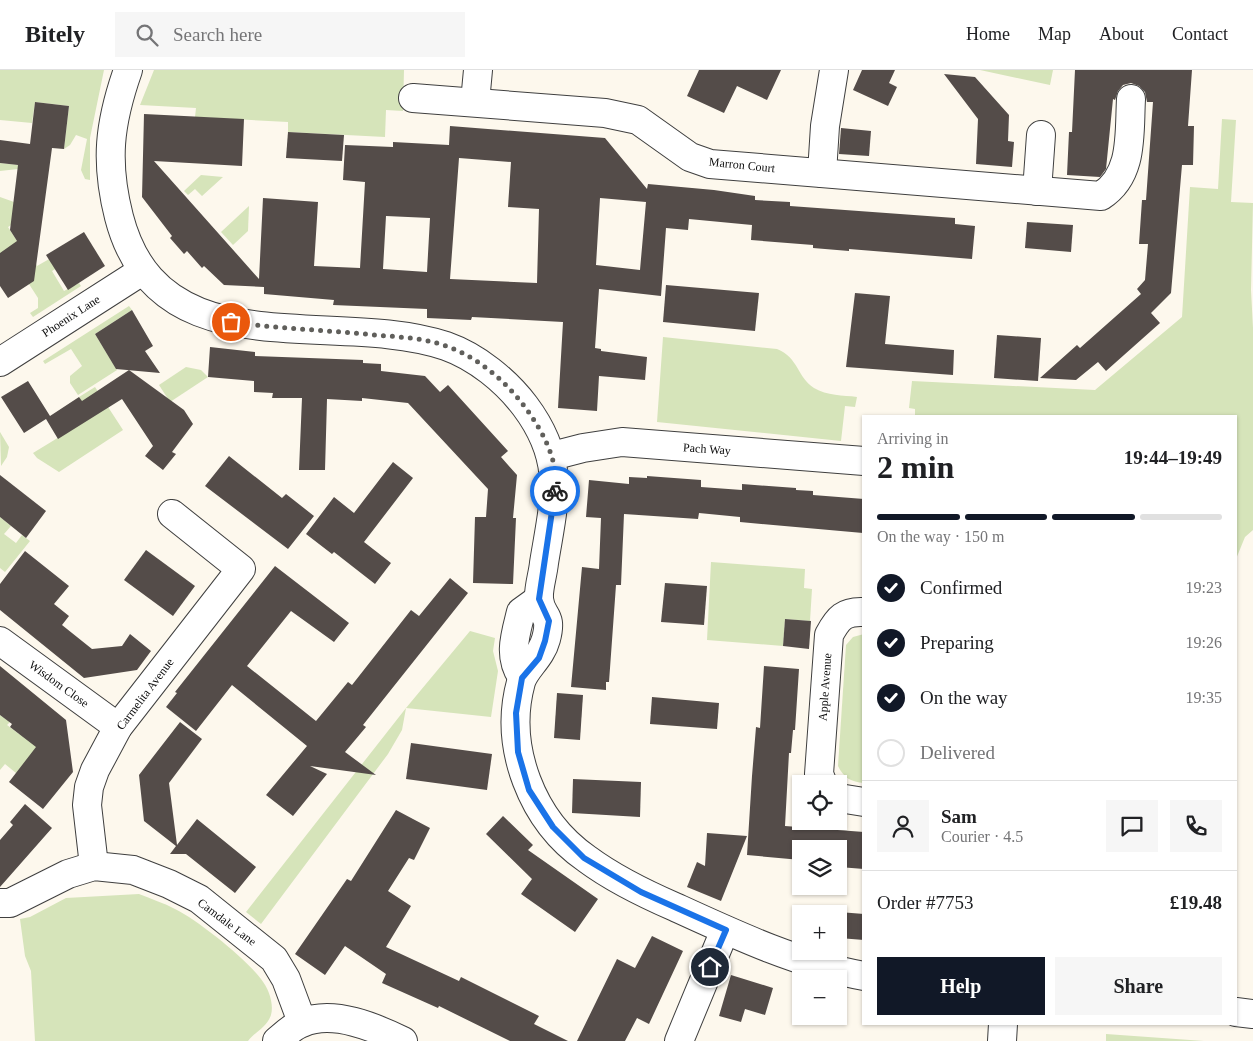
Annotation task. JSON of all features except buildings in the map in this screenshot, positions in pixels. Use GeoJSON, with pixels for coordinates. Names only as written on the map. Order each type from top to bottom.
{"type":"FeatureCollection","features":[{"type":"Feature","properties":{"kind":"street"},"geometry":{"type":"LineString","coordinates":[[475,102],[478,70]]}},
{"type":"Feature","properties":{"kind":"street"},"geometry":{"type":"LineString","coordinates":[[822,173],[825,126],[834,70]]}},
{"type":"Feature","properties":{"kind":"street"},"geometry":{"type":"LineString","coordinates":[[125,79],[109,143],[111,180],[125,240],[142,271],[167,297],[214,319],[265,327],[319,329],[422,339],[450,347],[477,362],[502,381],[524,405],[538,425],[552,456],[556,488],[539,599],[549,621],[539,658],[522,678],[516,713],[518,752],[529,790],[553,827],[584,858],[641,892],[726,930],[807,962],[862,976]]}},
{"type":"Feature","properties":{"kind":"street","name":"Marron Court"},"geometry":{"type":"LineString","coordinates":[[413,98],[605,113],[638,120],[690,157],[710,164],[1101,196],[1114,186],[1127,160],[1131,99]]}},
{"type":"Feature","properties":{"kind":"street"},"geometry":{"type":"LineString","coordinates":[[1037,191],[1041,135]]}},
{"type":"Feature","properties":{"kind":"street","name":"Phoenix Lane"},"geometry":{"type":"LineString","coordinates":[[0,362],[142,271]]}},
{"type":"Feature","properties":{"kind":"street","name":"Pach Way"},"geometry":{"type":"LineString","coordinates":[[552,456],[583,448],[622,442],[862,461]]}},
{"type":"Feature","properties":{"kind":"street","name":"Carmelita Avenue"},"geometry":{"type":"LineString","coordinates":[[94,866],[87,805],[89,787],[95,770],[118,727],[241,569],[172,514]]}},
{"type":"Feature","properties":{"kind":"street","name":"Apple Avenue"},"geometry":{"type":"LineString","coordinates":[[819,775],[829,635],[837,618],[854,612],[862,612]]}},
{"type":"Feature","properties":{"kind":"street","name":"Wisdom Close"},"geometry":{"type":"LineString","coordinates":[[0,641],[118,727]]}},
{"type":"Feature","properties":{"kind":"street"},"geometry":{"type":"LineString","coordinates":[[847,799],[862,802]]}},
{"type":"Feature","properties":{"kind":"street","name":"Camdale Lane"},"geometry":{"type":"LineString","coordinates":[[0,903],[10,902],[68,874],[94,866],[133,870],[169,884],[199,899],[274,959],[286,979],[302,1022]]}},
{"type":"Feature","properties":{"kind":"street"},"geometry":{"type":"LineString","coordinates":[[679,1041],[726,930]]}},
{"type":"Feature","properties":{"kind":"street"},"geometry":{"type":"LineString","coordinates":[[1237,1012],[1253,1014]]}},
{"type":"Feature","properties":{"kind":"street"},"geometry":{"type":"LineString","coordinates":[[276,1041],[302,1022],[321,1019],[351,1020],[404,1041]]}},
{"type":"Feature","properties":{"kind":"street"},"geometry":{"type":"LineString","coordinates":[[1002,1041],[1004,1025]]}},
{"type":"Feature","properties":{"kind":"green space"},"geometry":{"type":"Polygon","coordinates":[[[0,70],[104,70],[90,138],[90,180],[85,179],[81,170],[87,139],[76,135],[70,145],[64,149],[69,106],[35,102],[32,123],[0,120],[0,70]]]}},
{"type":"Feature","properties":{"kind":"green space"},"geometry":{"type":"Polygon","coordinates":[[[154,70],[404,70],[403,111],[386,110],[385,137],[288,132],[288,122],[195,117],[196,108],[140,105],[154,70]]]}},
{"type":"Feature","properties":{"kind":"green space"},"geometry":{"type":"Polygon","coordinates":[[[980,70],[1053,70],[1050,85],[980,70]]]}},
{"type":"Feature","properties":{"kind":"green space"},"geometry":{"type":"Polygon","coordinates":[[[1222,119],[1236,120],[1231,202],[1253,203],[1251,290],[1253,328],[1253,530],[1245,537],[1237,557],[1237,415],[915,415],[915,409],[909,408],[912,381],[1095,390],[1182,317],[1190,187],[1218,189],[1222,119]]]}},
{"type":"Feature","properties":{"kind":"green space"},"geometry":{"type":"Polygon","coordinates":[[[0,163],[18,165],[18,169],[0,171],[0,163]]]}},
{"type":"Feature","properties":{"kind":"green space"},"geometry":{"type":"Polygon","coordinates":[[[201,175],[223,177],[202,196],[195,189],[188,195],[184,191],[201,175]]]}},
{"type":"Feature","properties":{"kind":"green space"},"geometry":{"type":"Polygon","coordinates":[[[0,197],[14,202],[29,214],[8,227],[32,264],[35,262],[37,266],[51,258],[57,268],[52,271],[64,291],[79,283],[81,286],[33,317],[30,313],[38,308],[38,298],[9,253],[0,253],[0,197]]]}},
{"type":"Feature","properties":{"kind":"green space"},"geometry":{"type":"Polygon","coordinates":[[[249,206],[248,231],[233,245],[221,232],[249,206]]]}},
{"type":"Feature","properties":{"kind":"green space"},"geometry":{"type":"Polygon","coordinates":[[[129,306],[132,310],[95,334],[117,370],[78,395],[70,383],[70,376],[82,366],[71,349],[45,364],[43,361],[129,306]]]}},
{"type":"Feature","properties":{"kind":"green space"},"geometry":{"type":"Polygon","coordinates":[[[663,337],[777,349],[784,353],[794,362],[808,384],[814,388],[830,394],[857,397],[855,407],[845,406],[841,441],[657,422],[663,337]]]}},
{"type":"Feature","properties":{"kind":"green space"},"geometry":{"type":"Polygon","coordinates":[[[186,367],[201,370],[208,377],[170,402],[159,385],[186,367]]]}},
{"type":"Feature","properties":{"kind":"green space"},"geometry":{"type":"Polygon","coordinates":[[[95,387],[123,430],[59,472],[37,458],[33,453],[92,417],[79,397],[95,387]]]}},
{"type":"Feature","properties":{"kind":"green space"},"geometry":{"type":"Polygon","coordinates":[[[0,432],[9,447],[7,457],[1,466],[0,432]]]}},
{"type":"Feature","properties":{"kind":"green space"},"geometry":{"type":"Polygon","coordinates":[[[0,517],[11,526],[4,534],[16,543],[22,535],[30,541],[5,572],[0,568],[0,517]]]}},
{"type":"Feature","properties":{"kind":"green space"},"geometry":{"type":"Polygon","coordinates":[[[711,562],[805,569],[804,588],[812,589],[810,621],[785,619],[783,646],[707,640],[711,562]]]}},
{"type":"Feature","properties":{"kind":"green space"},"geometry":{"type":"Polygon","coordinates":[[[470,631],[495,638],[493,651],[498,671],[491,717],[406,708],[470,631]]]}},
{"type":"Feature","properties":{"kind":"green space"},"geometry":{"type":"Polygon","coordinates":[[[862,635],[862,783],[848,779],[847,775],[843,774],[838,766],[846,645],[853,637],[862,635]]]}},
{"type":"Feature","properties":{"kind":"green space"},"geometry":{"type":"Polygon","coordinates":[[[406,708],[402,730],[388,754],[261,924],[246,912],[406,708]]]}},
{"type":"Feature","properties":{"kind":"green space"},"geometry":{"type":"Polygon","coordinates":[[[0,715],[10,722],[7,725],[19,734],[29,724],[42,748],[16,773],[5,764],[0,770],[0,715]]]}},
{"type":"Feature","properties":{"kind":"green space"},"geometry":{"type":"Polygon","coordinates":[[[139,894],[171,907],[209,931],[254,970],[261,979],[270,997],[271,1015],[267,1023],[248,1041],[35,1041],[31,971],[25,956],[20,919],[30,917],[66,898],[139,894]]]}},
{"type":"Feature","properties":{"kind":"green space"},"geometry":{"type":"Polygon","coordinates":[[[1106,1034],[1204,1041],[1106,1041],[1106,1034]]]}},
{"type":"Feature","properties":{"kind":"way so far"},"geometry":{"type":"LineString","coordinates":[[231,322],[265,327],[319,329],[422,339],[450,347],[477,362],[502,381],[524,405],[542,432],[552,456],[555,491]]}},
{"type":"Feature","properties":{"kind":"route"},"geometry":{"type":"LineString","coordinates":[[555,491],[539,599],[549,621],[539,658],[522,678],[516,713],[518,752],[529,790],[553,827],[584,858],[641,892],[726,930],[710,967]]}}]}
